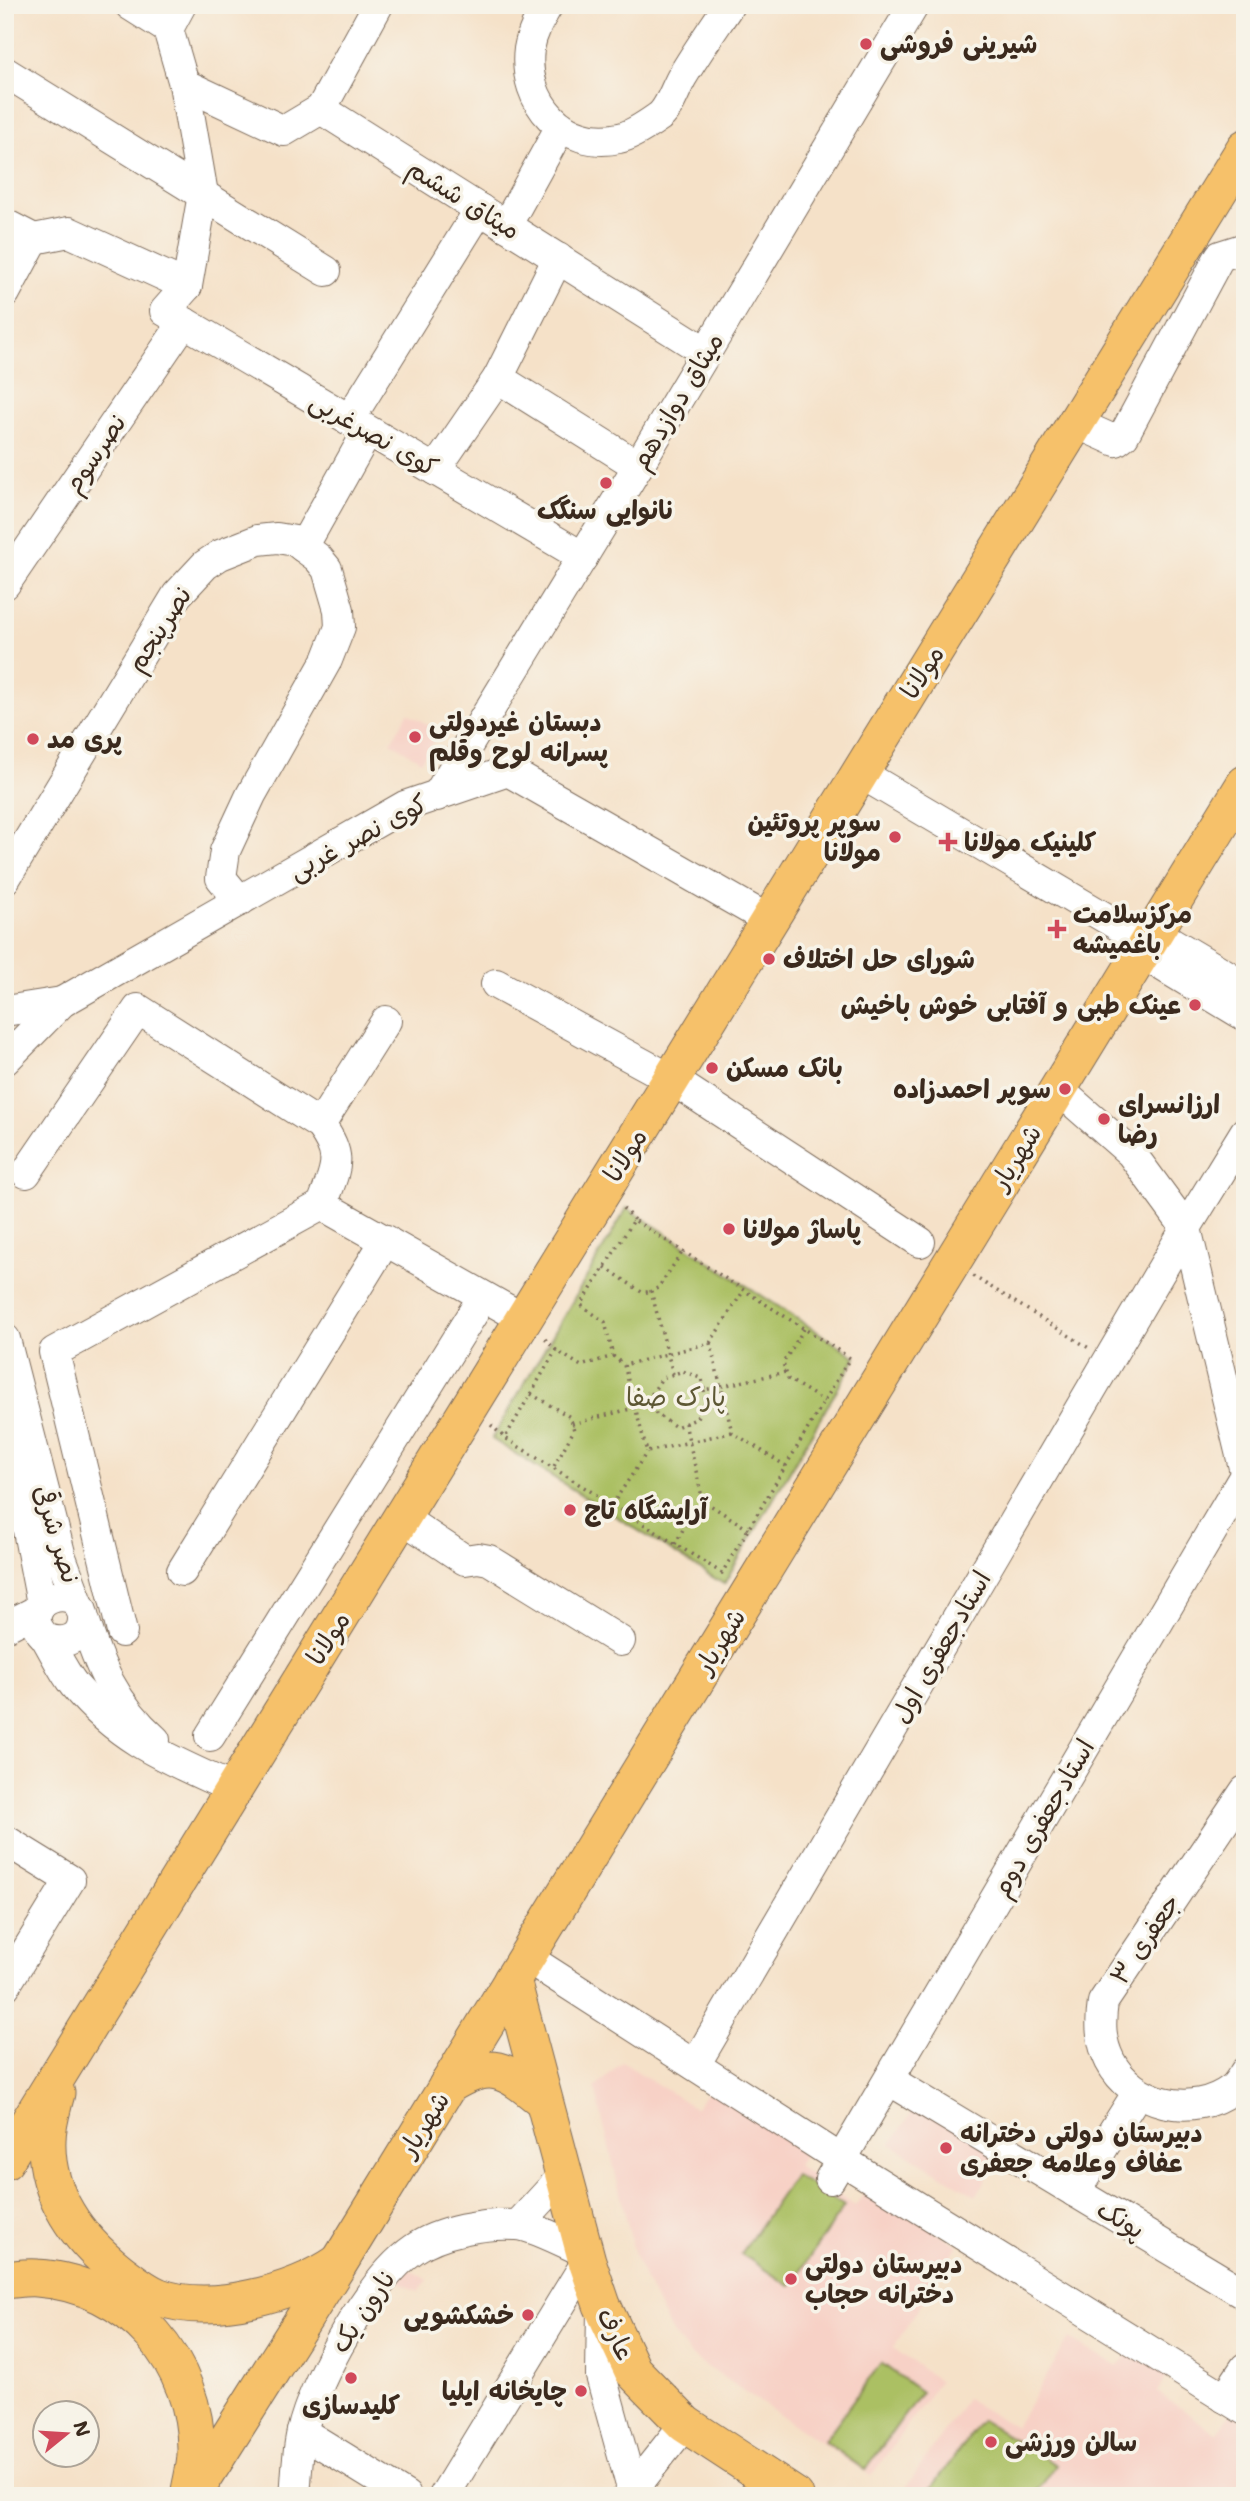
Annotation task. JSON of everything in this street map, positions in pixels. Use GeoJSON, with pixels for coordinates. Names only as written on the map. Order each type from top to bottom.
{"type":"FeatureCollection","features":[{"type":"Feature","properties":{"kind":"main road","name":"مولانا"},"geometry":{"type":"LineString","coordinates":[[5,2161],[1245,148]]}},
{"type":"Feature","properties":{"kind":"main road","name":"شهریار"},"geometry":{"type":"LineString","coordinates":[[191,2496],[339,2263],[1058,1089],[1144,941],[1245,784]]}},
{"type":"Feature","properties":{"kind":"main road","name":"عارف"},"geometry":{"type":"LineString","coordinates":[[519,1968],[543,2100],[586,2256],[602,2305],[633,2371],[685,2424],[795,2496]]}},
{"type":"Feature","properties":{"kind":"main road"},"geometry":{"type":"LineString","coordinates":[[447,2086],[470,2072],[494,2069],[512,2075],[543,2100]]}},
{"type":"Feature","properties":{"kind":"main road"},"geometry":{"type":"LineString","coordinates":[[60,2071],[47,2142],[54,2185],[72,2225],[102,2259],[130,2280],[159,2297],[176,2301],[231,2302],[293,2286],[319,2276],[339,2263]]}},
{"type":"Feature","properties":{"kind":"main road"},"geometry":{"type":"LineString","coordinates":[[5,2280],[37,2278],[80,2286],[120,2305],[153,2333],[178,2370],[193,2412],[196,2456],[191,2496]]}},
{"type":"Feature","properties":{"kind":"street"},"geometry":{"type":"LineString","coordinates":[[5,224],[34,239],[69,232],[187,286],[203,194],[174,17],[130,5]]}},
{"type":"Feature","properties":{"kind":"street"},"geometry":{"type":"LineString","coordinates":[[184,84],[284,131],[321,109],[377,5]]}},
{"type":"Feature","properties":{"kind":"street"},"geometry":{"type":"LineString","coordinates":[[548,5],[535,26],[529,51],[530,83],[541,108],[574,134],[621,138],[661,116],[682,76],[729,5]]}},
{"type":"Feature","properties":{"kind":"street","name":"میثاق دوازدهم"},"geometry":{"type":"LineString","coordinates":[[437,796],[914,5]]}},
{"type":"Feature","properties":{"kind":"street"},"geometry":{"type":"LineString","coordinates":[[5,72],[326,271]]}},
{"type":"Feature","properties":{"kind":"street","name":"میثاق ششم"},"geometry":{"type":"LineString","coordinates":[[321,109],[706,352]]}},
{"type":"Feature","properties":{"kind":"street"},"geometry":{"type":"LineString","coordinates":[[506,226],[574,134]]}},
{"type":"Feature","properties":{"kind":"street"},"geometry":{"type":"LineString","coordinates":[[240,901],[221,878],[225,851],[251,794],[327,660],[340,627],[337,599],[327,569],[303,547],[359,425],[480,209]]}},
{"type":"Feature","properties":{"kind":"street"},"geometry":{"type":"LineString","coordinates":[[5,293],[34,239]]}},
{"type":"Feature","properties":{"kind":"street"},"geometry":{"type":"LineString","coordinates":[[1076,423],[1116,441],[1124,435],[1220,256],[1245,248]]}},
{"type":"Feature","properties":{"kind":"street"},"geometry":{"type":"LineString","coordinates":[[435,470],[498,378],[558,258]]}},
{"type":"Feature","properties":{"kind":"street","name":"نصرسوم"},"geometry":{"type":"LineString","coordinates":[[5,584],[174,316],[187,286]]}},
{"type":"Feature","properties":{"kind":"street","name":"کوی نصرغربی"},"geometry":{"type":"LineString","coordinates":[[174,316],[583,557]]}},
{"type":"Feature","properties":{"kind":"street"},"geometry":{"type":"LineString","coordinates":[[498,378],[638,466]]}},
{"type":"Feature","properties":{"kind":"street","name":"نصرپنجم"},"geometry":{"type":"LineString","coordinates":[[5,879],[177,595],[205,565],[234,548],[258,540],[277,538],[295,541],[303,547]]}},
{"type":"Feature","properties":{"kind":"street","name":"کوی نصر غربی"},"geometry":{"type":"LineString","coordinates":[[5,1060],[62,1002],[405,806],[508,771],[769,920]]}},
{"type":"Feature","properties":{"kind":"street"},"geometry":{"type":"LineString","coordinates":[[860,773],[1144,941],[1245,1016]]}},
{"type":"Feature","properties":{"kind":"street"},"geometry":{"type":"LineString","coordinates":[[1144,941],[1245,986]]}},
{"type":"Feature","properties":{"kind":"street"},"geometry":{"type":"LineString","coordinates":[[496,984],[671,1079],[920,1242]]}},
{"type":"Feature","properties":{"kind":"street","name":"کوی نصر غربی"},"geometry":{"type":"LineString","coordinates":[[5,1011],[62,1002]]}},
{"type":"Feature","properties":{"kind":"street"},"geometry":{"type":"LineString","coordinates":[[26,1173],[138,1009],[320,1125],[332,1141],[337,1163],[322,1205],[54,1352],[122,1632]]}},
{"type":"Feature","properties":{"kind":"street"},"geometry":{"type":"LineString","coordinates":[[320,1125],[386,1021]]}},
{"type":"Feature","properties":{"kind":"street"},"geometry":{"type":"LineString","coordinates":[[1058,1089],[1131,1153],[1186,1228],[1245,1474]]}},
{"type":"Feature","properties":{"kind":"street","name":"استادجعفری اول"},"geometry":{"type":"LineString","coordinates":[[695,2065],[1245,1132]]}},
{"type":"Feature","properties":{"kind":"street"},"geometry":{"type":"LineString","coordinates":[[322,1205],[524,1319]]}},
{"type":"Feature","properties":{"kind":"street"},"geometry":{"type":"LineString","coordinates":[[182,1571],[386,1240]]}},
{"type":"Feature","properties":{"kind":"street"},"geometry":{"type":"LineString","coordinates":[[210,1736],[483,1297]]}},
{"type":"Feature","properties":{"kind":"street","name":"نصر شرقی"},"geometry":{"type":"LineString","coordinates":[[5,1339],[61,1557],[95,1655],[109,1686],[140,1727],[187,1767]]}},
{"type":"Feature","properties":{"kind":"street","name":"نصر شرقی"},"geometry":{"type":"LineString","coordinates":[[5,1433],[27,1527],[42,1621],[72,1683],[110,1723],[148,1750],[187,1767]]}},
{"type":"Feature","properties":{"kind":"street","name":"استادجعفری دوم"},"geometry":{"type":"LineString","coordinates":[[836,2170],[1245,1474]]}},
{"type":"Feature","properties":{"kind":"street"},"geometry":{"type":"LineString","coordinates":[[402,1518],[465,1560],[489,1560],[620,1641]]}},
{"type":"Feature","properties":{"kind":"street"},"geometry":{"type":"LineString","coordinates":[[62,1595],[75,1602],[81,1611],[80,1630],[69,1640],[61,1642],[42,1621],[54,1596],[62,1595]]}},
{"type":"Feature","properties":{"kind":"street"},"geometry":{"type":"LineString","coordinates":[[5,1628],[42,1621]]}},
{"type":"Feature","properties":{"kind":"street"},"geometry":{"type":"LineString","coordinates":[[187,1767],[234,1789]]}},
{"type":"Feature","properties":{"kind":"street","name":"جعفری ۳"},"geometry":{"type":"LineString","coordinates":[[1138,2092],[1122,2079],[1110,2062],[1103,2043],[1100,2022],[1103,2002],[1245,1791]]}},
{"type":"Feature","properties":{"kind":"street"},"geometry":{"type":"LineString","coordinates":[[5,1986],[70,1880],[6,1838]]}},
{"type":"Feature","properties":{"kind":"street"},"geometry":{"type":"LineString","coordinates":[[519,1968],[695,2065],[836,2170],[1235,2404],[1245,2368]]}},
{"type":"Feature","properties":{"kind":"street"},"geometry":{"type":"LineString","coordinates":[[1075,2192],[1138,2092],[1157,2101],[1177,2105],[1197,2104],[1217,2098],[1234,2088],[1245,2072]]}},
{"type":"Feature","properties":{"kind":"street","name":"پونک"},"geometry":{"type":"LineString","coordinates":[[889,2080],[1245,2294]]}},
{"type":"Feature","properties":{"kind":"street"},"geometry":{"type":"LineString","coordinates":[[519,2224],[564,2175]]}},
{"type":"Feature","properties":{"kind":"street","name":"نارون یک"},"geometry":{"type":"LineString","coordinates":[[295,2496],[302,2432],[327,2366],[366,2300],[393,2265],[416,2247],[451,2233],[478,2227],[519,2224],[586,2256]]}},
{"type":"Feature","properties":{"kind":"street"},"geometry":{"type":"LineString","coordinates":[[444,2496],[586,2256]]}},
{"type":"Feature","properties":{"kind":"street"},"geometry":{"type":"LineString","coordinates":[[602,2305],[601,2376],[632,2493]]}},
{"type":"Feature","properties":{"kind":"street"},"geometry":{"type":"LineString","coordinates":[[632,2493],[685,2424]]}},
{"type":"Feature","properties":{"kind":"street"},"geometry":{"type":"LineString","coordinates":[[302,2432],[406,2496]]}},
{"type":"Feature","properties":{"kind":"path"},"geometry":{"type":"LineString","coordinates":[[613,1356],[581,1366],[556,1350],[505,1438],[722,1573],[850,1358],[634,1220],[581,1305],[605,1322],[613,1356],[624,1365],[647,1452]]}},
{"type":"Feature","properties":{"kind":"path"},"geometry":{"type":"LineString","coordinates":[[605,1266],[643,1293],[659,1289],[683,1251]]}},
{"type":"Feature","properties":{"kind":"path"},"geometry":{"type":"LineString","coordinates":[[951,1263],[1109,1360]]}},
{"type":"Feature","properties":{"kind":"path"},"geometry":{"type":"LineString","coordinates":[[624,1365],[710,1343],[744,1290]]}},
{"type":"Feature","properties":{"kind":"path"},"geometry":{"type":"LineString","coordinates":[[651,1291],[673,1374]]}},
{"type":"Feature","properties":{"kind":"path"},"geometry":{"type":"LineString","coordinates":[[805,1329],[783,1363],[788,1379],[824,1401]]}},
{"type":"Feature","properties":{"kind":"path"},"geometry":{"type":"LineString","coordinates":[[710,1343],[732,1432],[786,1466]]}},
{"type":"Feature","properties":{"kind":"path"},"geometry":{"type":"LineString","coordinates":[[683,1371],[702,1380],[704,1390],[706,1402],[696,1419],[676,1427],[656,1414],[651,1395],[662,1378],[683,1371]]}},
{"type":"Feature","properties":{"kind":"path"},"geometry":{"type":"LineString","coordinates":[[704,1390],[786,1372]]}},
{"type":"Feature","properties":{"kind":"path"},"geometry":{"type":"LineString","coordinates":[[531,1394],[570,1417],[574,1430],[552,1468]]}},
{"type":"Feature","properties":{"kind":"path"},"geometry":{"type":"LineString","coordinates":[[572,1424],[653,1403]]}},
{"type":"Feature","properties":{"kind":"path"},"geometry":{"type":"LineString","coordinates":[[685,1423],[704,1506]]}},
{"type":"Feature","properties":{"kind":"path"},"geometry":{"type":"LineString","coordinates":[[612,1505],[647,1452],[732,1432]]}},
{"type":"Feature","properties":{"kind":"path"},"geometry":{"type":"LineString","coordinates":[[675,1544],[694,1512],[704,1506],[710,1505],[748,1529]]}},
{"type":"Feature","properties":{"kind":"shaded area","name":"دبستان غیردولتی پسرانه لوح وقلم"},"geometry":{"type":"Polygon","coordinates":[[[408,713],[440,732],[421,761],[391,742],[408,713]]]}},
{"type":"Feature","properties":{"kind":"shaded area","name":"دبیرستان دولتی دخترانه حجاب"},"geometry":{"type":"Polygon","coordinates":[[[622,2062],[695,2108],[710,2089],[809,2149],[797,2165],[855,2206],[866,2191],[958,2245],[893,2348],[939,2381],[871,2476],[691,2356],[670,2330],[636,2260],[595,2088],[622,2062]]]}},
{"type":"Feature","properties":{"kind":"shaded area","name":"دبیرستان دولتی دخترانه عفاف وعلامه جعفری"},"geometry":{"type":"Polygon","coordinates":[[[918,2103],[1003,2153],[976,2196],[891,2144],[918,2103]]]}},
{"type":"Feature","properties":{"kind":"shaded area"},"geometry":{"type":"Polygon","coordinates":[[[408,2269],[428,2280],[419,2292],[400,2282],[408,2269]]]}},
{"type":"Feature","properties":{"kind":"shaded area"},"geometry":{"type":"Polygon","coordinates":[[[1069,2339],[1118,2366],[1132,2351],[1169,2374],[1157,2392],[1217,2434],[1231,2412],[1245,2422],[1245,2496],[900,2496],[966,2399],[1015,2427],[1069,2339]]]}},
{"type":"Feature","properties":{"kind":"green space","name":"پارک صفا"},"geometry":{"type":"Polygon","coordinates":[[[627,1208],[856,1357],[724,1584],[492,1439],[627,1208]]]}},
{"type":"Feature","properties":{"kind":"green space"},"geometry":{"type":"Polygon","coordinates":[[[795,2175],[844,2206],[790,2286],[741,2254],[795,2175]]]}},
{"type":"Feature","properties":{"kind":"green space"},"geometry":{"type":"Polygon","coordinates":[[[881,2363],[921,2392],[865,2470],[824,2441],[881,2363]]]}},
{"type":"Feature","properties":{"kind":"green space","name":"سالن ورزشی"},"geometry":{"type":"Polygon","coordinates":[[[981,2420],[1056,2465],[1034,2496],[926,2496],[981,2420]]]}},
{"type":"Feature","properties":{"kind":"place","name":"شیرینی فروشی"},"geometry":{"type":"Point","coordinates":[866,44]}},
{"type":"Feature","properties":{"kind":"place","name":"نانوایی سنگک"},"geometry":{"type":"Point","coordinates":[606,483]}},
{"type":"Feature","properties":{"kind":"place","name":"دبستان غیردولتی پسرانه لوح وقلم"},"geometry":{"type":"Point","coordinates":[415,737]}},
{"type":"Feature","properties":{"kind":"place","name":"پری مد"},"geometry":{"type":"Point","coordinates":[33,739]}},
{"type":"Feature","properties":{"kind":"place","name":"سوپر پروتئین مولانا"},"geometry":{"type":"Point","coordinates":[895,837]}},
{"type":"Feature","properties":{"kind":"place","name":"کلینیک مولانا"},"geometry":{"type":"Point","coordinates":[948,842]}},
{"type":"Feature","properties":{"kind":"place","name":"مرکزسلامت باغمیشه"},"geometry":{"type":"Point","coordinates":[1057,929]}},
{"type":"Feature","properties":{"kind":"place","name":"شورای حل اختلاف"},"geometry":{"type":"Point","coordinates":[769,959]}},
{"type":"Feature","properties":{"kind":"place","name":"عینک طبی و آفتابی خوش باخیش"},"geometry":{"type":"Point","coordinates":[1195,1005]}},
{"type":"Feature","properties":{"kind":"place","name":"بانک مسکن"},"geometry":{"type":"Point","coordinates":[712,1068]}},
{"type":"Feature","properties":{"kind":"place","name":"سوپر احمدزاده"},"geometry":{"type":"Point","coordinates":[1065,1089]}},
{"type":"Feature","properties":{"kind":"place","name":"ارزانسرای رضا"},"geometry":{"type":"Point","coordinates":[1104,1119]}},
{"type":"Feature","properties":{"kind":"place","name":"پاساژ مولانا"},"geometry":{"type":"Point","coordinates":[729,1229]}},
{"type":"Feature","properties":{"kind":"place","name":"آرایشگاه تاج"},"geometry":{"type":"Point","coordinates":[570,1510]}},
{"type":"Feature","properties":{"kind":"place","name":"دبیرستان دولتی دخترانه عفاف وعلامه جعفری"},"geometry":{"type":"Point","coordinates":[946,2148]}},
{"type":"Feature","properties":{"kind":"place","name":"دبیرستان دولتی دخترانه حجاب"},"geometry":{"type":"Point","coordinates":[791,2279]}},
{"type":"Feature","properties":{"kind":"place","name":"خشکشویی"},"geometry":{"type":"Point","coordinates":[528,2315]}},
{"type":"Feature","properties":{"kind":"place","name":"کلیدسازی"},"geometry":{"type":"Point","coordinates":[351,2378]}},
{"type":"Feature","properties":{"kind":"place","name":"چایخانه ایلیا"},"geometry":{"type":"Point","coordinates":[581,2391]}},
{"type":"Feature","properties":{"kind":"place","name":"سالن ورزشی"},"geometry":{"type":"Point","coordinates":[991,2442]}}]}
